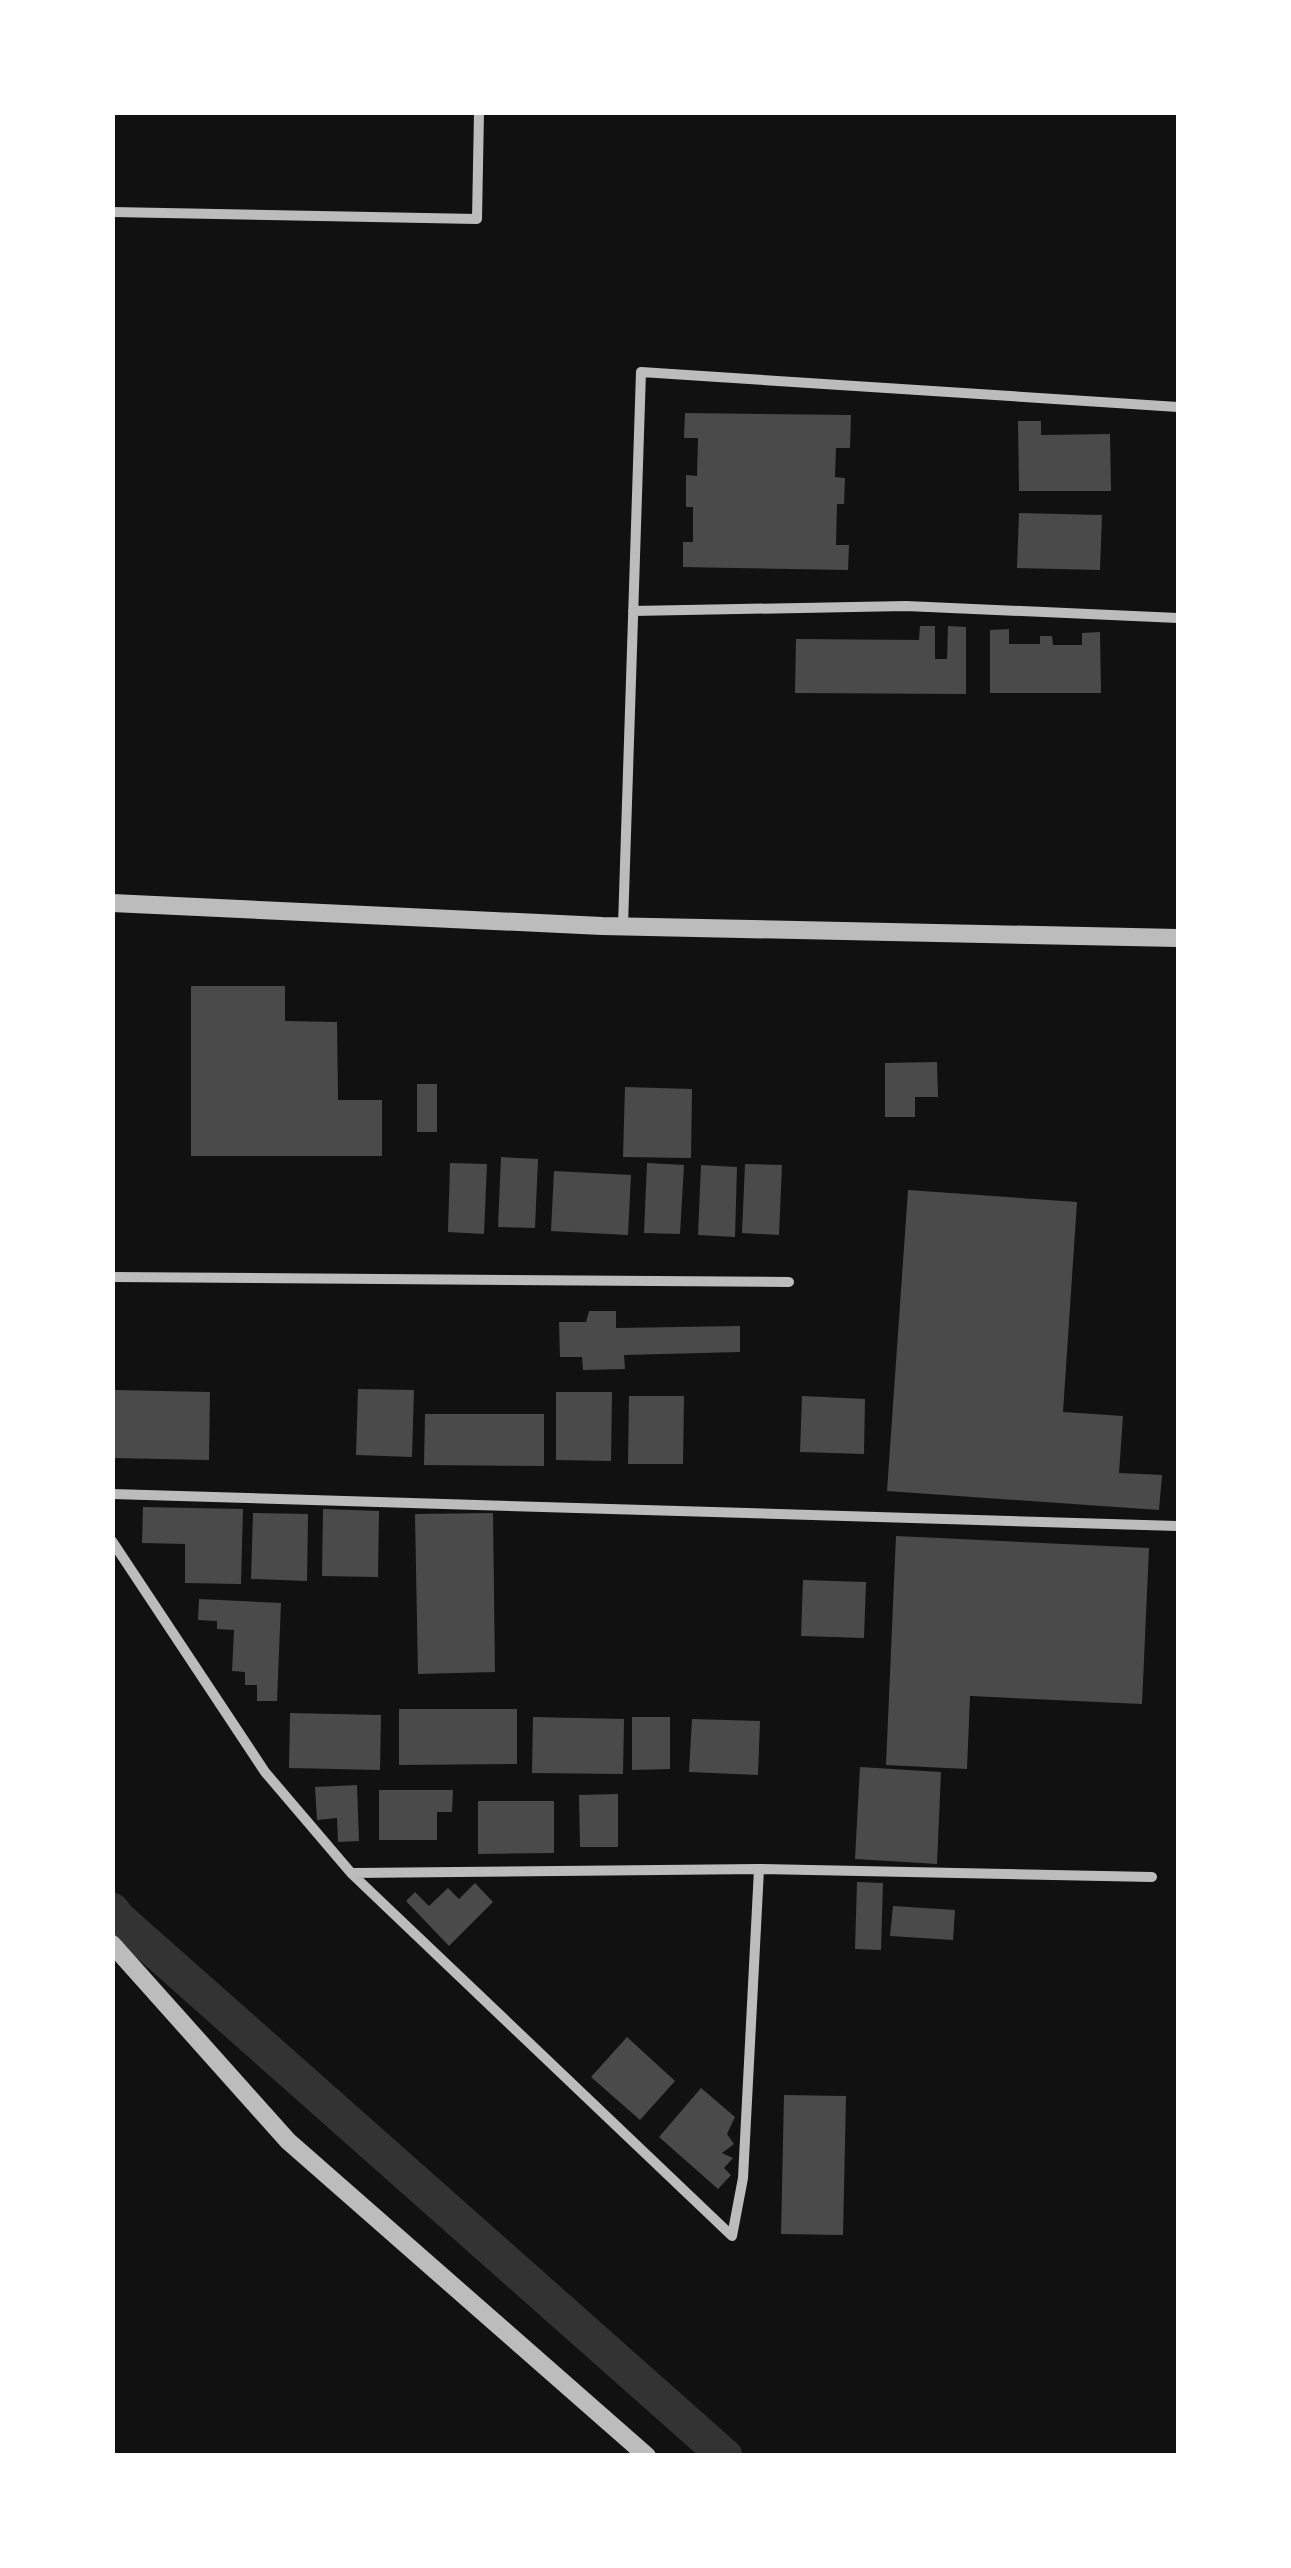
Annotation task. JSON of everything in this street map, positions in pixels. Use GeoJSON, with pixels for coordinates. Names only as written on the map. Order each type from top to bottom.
{"type":"FeatureCollection","features":[{"type":"Feature","properties":{"kind":"street"},"geometry":{"type":"LineString","coordinates":[[112,212],[478,219],[479,112]]}},
{"type":"Feature","properties":{"kind":"street"},"geometry":{"type":"LineString","coordinates":[[623,926],[641,372],[1178,407]]}},
{"type":"Feature","properties":{"kind":"street"},"geometry":{"type":"LineString","coordinates":[[633,611],[906,606],[1178,618]]}},
{"type":"Feature","properties":{"kind":"street"},"geometry":{"type":"LineString","coordinates":[[112,903],[623,926],[1178,938]]}},
{"type":"Feature","properties":{"kind":"street"},"geometry":{"type":"LineString","coordinates":[[112,1277],[789,1282]]}},
{"type":"Feature","properties":{"kind":"street"},"geometry":{"type":"LineString","coordinates":[[112,1494],[1178,1526]]}},
{"type":"Feature","properties":{"kind":"street"},"geometry":{"type":"LineString","coordinates":[[112,1541],[266,1772],[352,1874],[732,2236],[743,2178],[760,1870]]}},
{"type":"Feature","properties":{"kind":"street"},"geometry":{"type":"LineString","coordinates":[[352,1874],[760,1870],[1152,1877]]}},
{"type":"Feature","properties":{"kind":"street"},"geometry":{"type":"LineString","coordinates":[[112,1944],[288,2141],[647,2456]]}},
{"type":"Feature","properties":{"kind":"building"},"geometry":{"type":"Polygon","coordinates":[[[685,413],[851,415],[850,448],[836,448],[835,477],[845,478],[844,504],[837,504],[836,545],[849,545],[848,570],[683,567],[683,542],[693,542],[693,507],[686,507],[686,475],[697,476],[698,438],[684,438],[685,413]]]}},
{"type":"Feature","properties":{"kind":"building"},"geometry":{"type":"Polygon","coordinates":[[[1018,421],[1041,421],[1041,435],[1110,434],[1111,491],[1019,491],[1018,421]]]}},
{"type":"Feature","properties":{"kind":"building"},"geometry":{"type":"Polygon","coordinates":[[[1019,513],[1102,515],[1100,570],[1017,568],[1019,513]]]}},
{"type":"Feature","properties":{"kind":"building"},"geometry":{"type":"Polygon","coordinates":[[[920,626],[935,626],[935,659],[947,659],[948,626],[966,627],[966,694],[795,693],[796,639],[919,640],[920,626]]]}},
{"type":"Feature","properties":{"kind":"building"},"geometry":{"type":"Polygon","coordinates":[[[1009,629],[1009,644],[1040,644],[1040,636],[1052,636],[1053,645],[1082,645],[1082,633],[1100,632],[1101,693],[990,693],[990,630],[1009,629]]]}},
{"type":"Feature","properties":{"kind":"building"},"geometry":{"type":"Polygon","coordinates":[[[191,986],[285,986],[285,1021],[337,1022],[338,1100],[382,1100],[382,1156],[191,1156],[191,986]]]}},
{"type":"Feature","properties":{"kind":"building"},"geometry":{"type":"Polygon","coordinates":[[[937,1062],[938,1097],[915,1097],[915,1117],[885,1117],[885,1063],[937,1062]]]}},
{"type":"Feature","properties":{"kind":"building"},"geometry":{"type":"Polygon","coordinates":[[[417,1084],[437,1084],[437,1132],[417,1132],[417,1084]]]}},
{"type":"Feature","properties":{"kind":"building"},"geometry":{"type":"Polygon","coordinates":[[[625,1087],[692,1089],[691,1158],[623,1157],[625,1087]]]}},
{"type":"Feature","properties":{"kind":"building"},"geometry":{"type":"Polygon","coordinates":[[[501,1157],[538,1159],[535,1228],[498,1227],[501,1157]]]}},
{"type":"Feature","properties":{"kind":"building"},"geometry":{"type":"Polygon","coordinates":[[[450,1163],[487,1164],[484,1234],[448,1232],[450,1163]]]}},
{"type":"Feature","properties":{"kind":"building"},"geometry":{"type":"Polygon","coordinates":[[[647,1163],[684,1165],[680,1234],[644,1233],[647,1163]]]}},
{"type":"Feature","properties":{"kind":"building"},"geometry":{"type":"Polygon","coordinates":[[[745,1164],[782,1165],[779,1235],[742,1233],[745,1164]]]}},
{"type":"Feature","properties":{"kind":"building"},"geometry":{"type":"Polygon","coordinates":[[[701,1165],[737,1167],[735,1237],[698,1235],[701,1165]]]}},
{"type":"Feature","properties":{"kind":"building"},"geometry":{"type":"Polygon","coordinates":[[[554,1171],[631,1175],[628,1235],[551,1231],[554,1171]]]}},
{"type":"Feature","properties":{"kind":"building"},"geometry":{"type":"Polygon","coordinates":[[[908,1190],[1077,1202],[1063,1412],[1123,1416],[1119,1473],[1162,1475],[1159,1510],[887,1491],[908,1190]]]}},
{"type":"Feature","properties":{"kind":"building"},"geometry":{"type":"Polygon","coordinates":[[[589,1311],[616,1311],[616,1328],[740,1326],[740,1352],[624,1355],[625,1369],[583,1370],[582,1357],[560,1357],[559,1322],[586,1322],[589,1311]]]}},
{"type":"Feature","properties":{"kind":"building"},"geometry":{"type":"Polygon","coordinates":[[[358,1389],[414,1390],[412,1457],[356,1455],[358,1389]]]}},
{"type":"Feature","properties":{"kind":"building"},"geometry":{"type":"Polygon","coordinates":[[[113,1390],[210,1392],[209,1460],[112,1458],[113,1390]]]}},
{"type":"Feature","properties":{"kind":"building"},"geometry":{"type":"Polygon","coordinates":[[[556,1392],[612,1392],[611,1461],[556,1460],[556,1392]]]}},
{"type":"Feature","properties":{"kind":"building"},"geometry":{"type":"Polygon","coordinates":[[[629,1396],[684,1396],[683,1464],[628,1464],[629,1396]]]}},
{"type":"Feature","properties":{"kind":"building"},"geometry":{"type":"Polygon","coordinates":[[[802,1396],[865,1399],[864,1454],[800,1452],[802,1396]]]}},
{"type":"Feature","properties":{"kind":"building"},"geometry":{"type":"Polygon","coordinates":[[[425,1414],[544,1414],[544,1466],[424,1465],[425,1414]]]}},
{"type":"Feature","properties":{"kind":"building"},"geometry":{"type":"Polygon","coordinates":[[[143,1507],[243,1509],[241,1584],[185,1583],[185,1544],[142,1543],[143,1507]]]}},
{"type":"Feature","properties":{"kind":"building"},"geometry":{"type":"Polygon","coordinates":[[[323,1509],[379,1511],[378,1577],[322,1576],[323,1509]]]}},
{"type":"Feature","properties":{"kind":"building"},"geometry":{"type":"Polygon","coordinates":[[[253,1513],[308,1514],[307,1581],[251,1579],[253,1513]]]}},
{"type":"Feature","properties":{"kind":"building"},"geometry":{"type":"Polygon","coordinates":[[[493,1513],[495,1672],[418,1674],[415,1514],[493,1513]]]}},
{"type":"Feature","properties":{"kind":"building"},"geometry":{"type":"Polygon","coordinates":[[[896,1536],[1149,1548],[1142,1704],[970,1696],[967,1769],[886,1765],[896,1536]]]}},
{"type":"Feature","properties":{"kind":"building"},"geometry":{"type":"Polygon","coordinates":[[[803,1580],[866,1582],[864,1638],[801,1636],[803,1580]]]}},
{"type":"Feature","properties":{"kind":"building"},"geometry":{"type":"Polygon","coordinates":[[[199,1599],[281,1603],[277,1701],[257,1701],[257,1685],[245,1685],[245,1672],[232,1671],[234,1630],[217,1629],[217,1621],[198,1620],[199,1599]]]}},
{"type":"Feature","properties":{"kind":"building"},"geometry":{"type":"Polygon","coordinates":[[[399,1709],[517,1709],[517,1764],[399,1765],[399,1709]]]}},
{"type":"Feature","properties":{"kind":"building"},"geometry":{"type":"Polygon","coordinates":[[[290,1713],[381,1715],[380,1770],[289,1768],[290,1713]]]}},
{"type":"Feature","properties":{"kind":"building"},"geometry":{"type":"Polygon","coordinates":[[[533,1717],[624,1719],[623,1774],[532,1773],[533,1717]]]}},
{"type":"Feature","properties":{"kind":"building"},"geometry":{"type":"Polygon","coordinates":[[[632,1717],[670,1717],[670,1769],[632,1770],[632,1717]]]}},
{"type":"Feature","properties":{"kind":"building"},"geometry":{"type":"Polygon","coordinates":[[[692,1719],[760,1721],[758,1775],[689,1772],[692,1719]]]}},
{"type":"Feature","properties":{"kind":"building"},"geometry":{"type":"Polygon","coordinates":[[[860,1767],[941,1772],[937,1864],[855,1859],[860,1767]]]}},
{"type":"Feature","properties":{"kind":"building"},"geometry":{"type":"Polygon","coordinates":[[[357,1785],[359,1841],[338,1842],[337,1818],[317,1820],[315,1787],[357,1785]]]}},
{"type":"Feature","properties":{"kind":"building"},"geometry":{"type":"Polygon","coordinates":[[[379,1790],[453,1790],[452,1812],[437,1812],[437,1840],[379,1840],[379,1790]]]}},
{"type":"Feature","properties":{"kind":"building"},"geometry":{"type":"Polygon","coordinates":[[[618,1794],[618,1847],[580,1847],[579,1795],[618,1794]]]}},
{"type":"Feature","properties":{"kind":"building"},"geometry":{"type":"Polygon","coordinates":[[[478,1801],[554,1801],[554,1853],[478,1854],[478,1801]]]}},
{"type":"Feature","properties":{"kind":"building"},"geometry":{"type":"Polygon","coordinates":[[[857,1882],[883,1883],[881,1950],[855,1949],[857,1882]]]}},
{"type":"Feature","properties":{"kind":"building"},"geometry":{"type":"Polygon","coordinates":[[[475,1883],[493,1902],[449,1946],[406,1901],[415,1892],[429,1906],[448,1888],[459,1899],[475,1883]]]}},
{"type":"Feature","properties":{"kind":"building"},"geometry":{"type":"Polygon","coordinates":[[[893,1906],[955,1910],[953,1940],[890,1936],[893,1906]]]}},
{"type":"Feature","properties":{"kind":"building"},"geometry":{"type":"Polygon","coordinates":[[[627,2037],[675,2081],[640,2120],[591,2077],[627,2037]]]}},
{"type":"Feature","properties":{"kind":"building"},"geometry":{"type":"Polygon","coordinates":[[[701,2088],[735,2117],[727,2134],[734,2144],[722,2153],[733,2158],[724,2168],[731,2175],[718,2189],[659,2137],[701,2088]]]}},
{"type":"Feature","properties":{"kind":"building"},"geometry":{"type":"Polygon","coordinates":[[[784,2095],[846,2096],[843,2235],[781,2234],[784,2095]]]}},
{"type":"Feature","properties":{"kind":"waterway"},"geometry":{"type":"LineString","coordinates":[[112,1910],[725,2456]]}}]}
